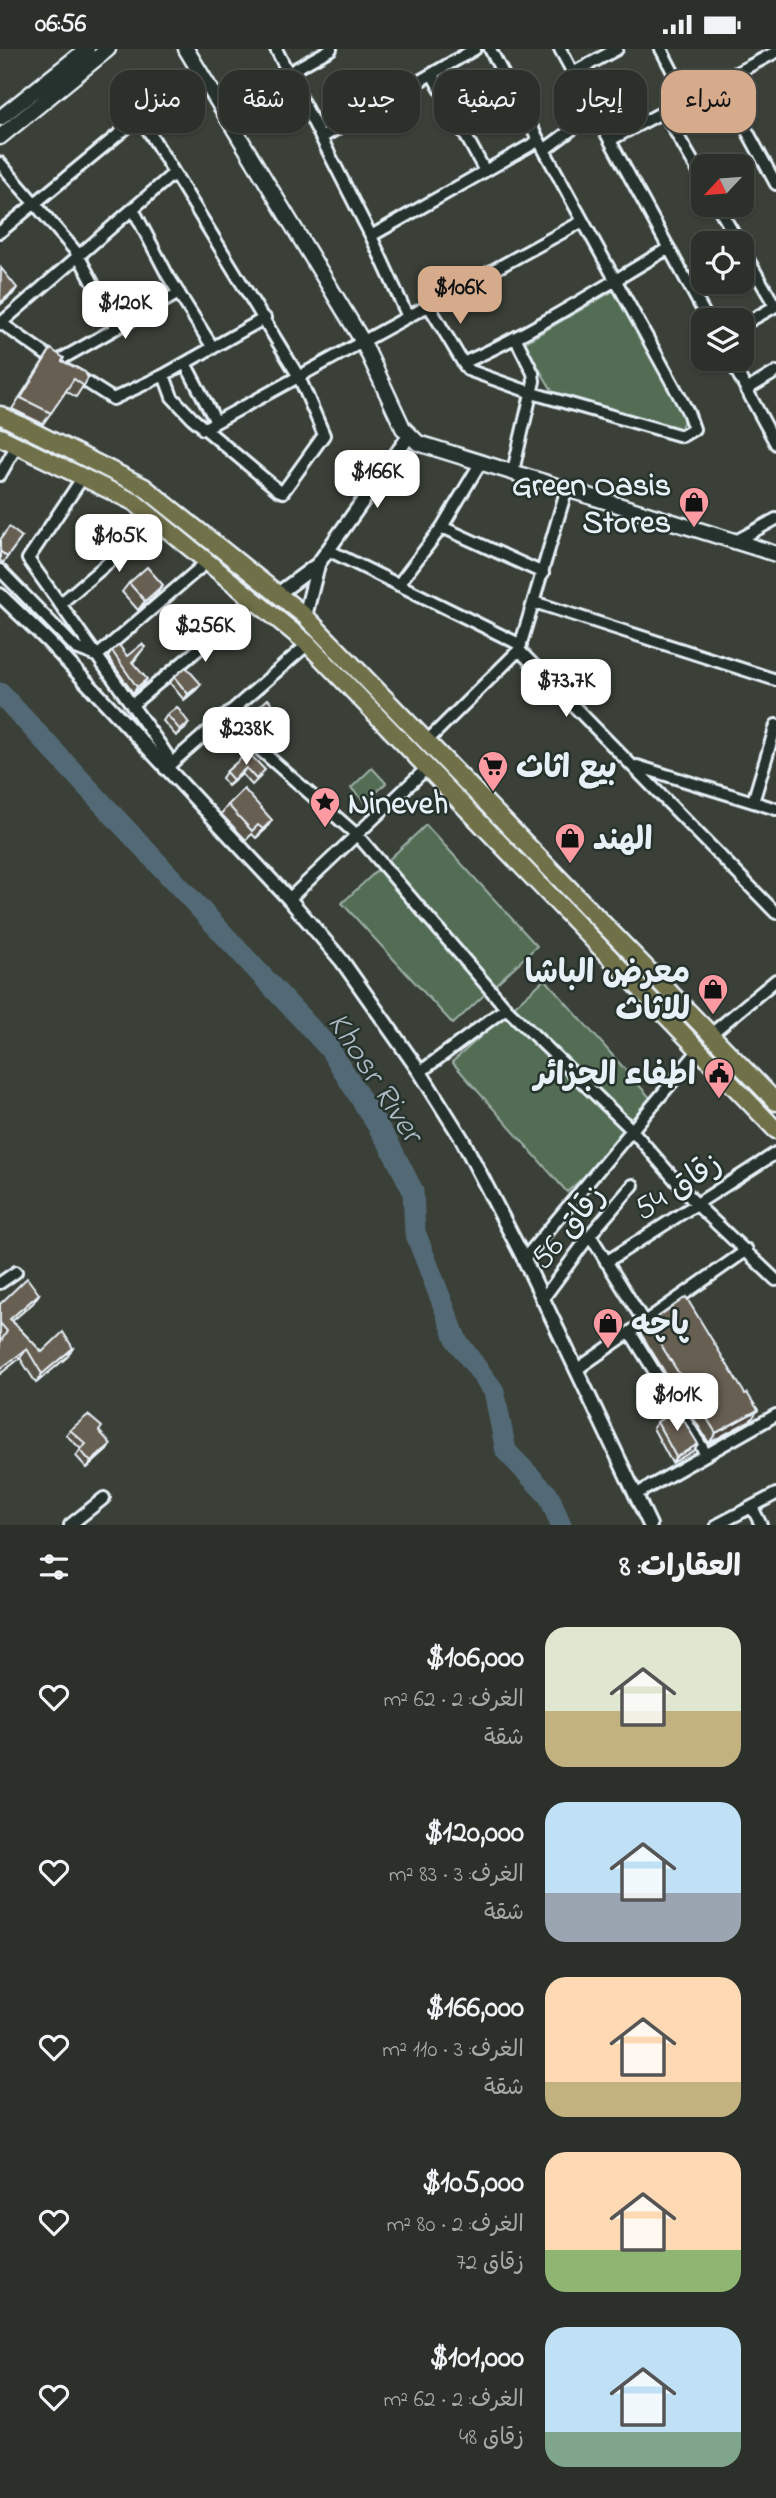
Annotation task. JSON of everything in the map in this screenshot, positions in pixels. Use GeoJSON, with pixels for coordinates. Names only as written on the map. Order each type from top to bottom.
{"type":"FeatureCollection","features":[{"type":"Feature","properties":{"kind":"main road"},"geometry":{"type":"LineString","coordinates":[[0,118],[87,49]]}},
{"type":"Feature","properties":{"kind":"main road"},"geometry":{"type":"LineString","coordinates":[[0,137],[107,49]]}},
{"type":"Feature","properties":{"kind":"main road"},"geometry":{"type":"LineString","coordinates":[[186,49],[219,102]]}},
{"type":"Feature","properties":{"kind":"main road"},"geometry":{"type":"LineString","coordinates":[[238,133],[363,342],[410,436],[428,448],[513,471],[776,554]]}},
{"type":"Feature","properties":{"kind":"main road"},"geometry":{"type":"LineString","coordinates":[[0,415],[144,487],[305,616],[776,1102]]}},
{"type":"Feature","properties":{"kind":"main road"},"geometry":{"type":"LineString","coordinates":[[0,437],[134,502],[308,645],[776,1130]]}},
{"type":"Feature","properties":{"kind":"street"},"geometry":{"type":"LineString","coordinates":[[276,49],[286,70]]}},
{"type":"Feature","properties":{"kind":"street"},"geometry":{"type":"LineString","coordinates":[[293,70],[331,49]]}},
{"type":"Feature","properties":{"kind":"street"},"geometry":{"type":"LineString","coordinates":[[321,138],[475,49]]}},
{"type":"Feature","properties":{"kind":"street"},"geometry":{"type":"LineString","coordinates":[[429,306],[468,370],[531,393],[682,436],[694,429],[688,412],[490,49]]}},
{"type":"Feature","properties":{"kind":"street"},"geometry":{"type":"LineString","coordinates":[[560,49],[572,70]]}},
{"type":"Feature","properties":{"kind":"street"},"geometry":{"type":"LineString","coordinates":[[577,70],[617,49]]}},
{"type":"Feature","properties":{"kind":"street"},"geometry":{"type":"LineString","coordinates":[[660,49],[671,70]]}},
{"type":"Feature","properties":{"kind":"street"},"geometry":{"type":"LineString","coordinates":[[745,70],[773,55]]}},
{"type":"Feature","properties":{"kind":"street"},"geometry":{"type":"LineString","coordinates":[[432,74],[485,171]]}},
{"type":"Feature","properties":{"kind":"street"},"geometry":{"type":"LineString","coordinates":[[309,114],[372,236],[408,317]]}},
{"type":"Feature","properties":{"kind":"street"},"geometry":{"type":"LineString","coordinates":[[610,140],[661,116]]}},
{"type":"Feature","properties":{"kind":"street"},"geometry":{"type":"LineString","coordinates":[[0,232],[120,133]]}},
{"type":"Feature","properties":{"kind":"street"},"geometry":{"type":"LineString","coordinates":[[150,133],[265,318],[299,377],[324,435],[283,492],[203,429],[172,397],[164,375]]}},
{"type":"Feature","properties":{"kind":"street"},"geometry":{"type":"LineString","coordinates":[[372,236],[485,171],[561,133]]}},
{"type":"Feature","properties":{"kind":"street"},"geometry":{"type":"LineString","coordinates":[[606,133],[702,308]]}},
{"type":"Feature","properties":{"kind":"street"},"geometry":{"type":"LineString","coordinates":[[676,133],[691,159]]}},
{"type":"Feature","properties":{"kind":"street"},"geometry":{"type":"LineString","coordinates":[[748,133],[776,184]]}},
{"type":"Feature","properties":{"kind":"street"},"geometry":{"type":"LineString","coordinates":[[0,163],[78,253],[117,328]]}},
{"type":"Feature","properties":{"kind":"street"},"geometry":{"type":"LineString","coordinates":[[174,173],[0,323],[113,399],[164,375],[265,318]]}},
{"type":"Feature","properties":{"kind":"street"},"geometry":{"type":"LineString","coordinates":[[133,209],[178,293],[213,348]]}},
{"type":"Feature","properties":{"kind":"street"},"geometry":{"type":"LineString","coordinates":[[203,429],[583,221]]}},
{"type":"Feature","properties":{"kind":"street"},"geometry":{"type":"LineString","coordinates":[[463,363],[516,339],[669,248]]}},
{"type":"Feature","properties":{"kind":"street"},"geometry":{"type":"LineString","coordinates":[[754,270],[775,306],[754,318]]}},
{"type":"Feature","properties":{"kind":"street"},"geometry":{"type":"LineString","coordinates":[[56,362],[178,293]]}},
{"type":"Feature","properties":{"kind":"street"},"geometry":{"type":"LineString","coordinates":[[513,471],[533,373],[516,339]]}},
{"type":"Feature","properties":{"kind":"street"},"geometry":{"type":"LineString","coordinates":[[185,363],[216,422]]}},
{"type":"Feature","properties":{"kind":"street"},"geometry":{"type":"LineString","coordinates":[[736,371],[776,442]]}},
{"type":"Feature","properties":{"kind":"street"},"geometry":{"type":"LineString","coordinates":[[746,390],[776,372]]}},
{"type":"Feature","properties":{"kind":"street"},"geometry":{"type":"LineString","coordinates":[[278,593],[318,564],[410,436]]}},
{"type":"Feature","properties":{"kind":"street"},"geometry":{"type":"LineString","coordinates":[[0,475],[17,445]]}},
{"type":"Feature","properties":{"kind":"street"},"geometry":{"type":"LineString","coordinates":[[398,585],[442,527],[481,462]]}},
{"type":"Feature","properties":{"kind":"street"},"geometry":{"type":"LineString","coordinates":[[83,477],[28,559],[167,755],[165,769]]}},
{"type":"Feature","properties":{"kind":"street"},"geometry":{"type":"LineString","coordinates":[[426,742],[520,648],[567,488]]}},
{"type":"Feature","properties":{"kind":"street"},"geometry":{"type":"LineString","coordinates":[[736,541],[776,519]]}},
{"type":"Feature","properties":{"kind":"street"},"geometry":{"type":"LineString","coordinates":[[60,604],[157,520]]}},
{"type":"Feature","properties":{"kind":"street"},"geometry":{"type":"LineString","coordinates":[[442,527],[542,573]]}},
{"type":"Feature","properties":{"kind":"street"},"geometry":{"type":"LineString","coordinates":[[328,550],[520,648],[776,913]]}},
{"type":"Feature","properties":{"kind":"street"},"geometry":{"type":"LineString","coordinates":[[97,656],[208,561]]}},
{"type":"Feature","properties":{"kind":"street"},"geometry":{"type":"LineString","coordinates":[[305,616],[318,564]]}},
{"type":"Feature","properties":{"kind":"street"},"geometry":{"type":"LineString","coordinates":[[0,570],[76,647],[97,656]]}},
{"type":"Feature","properties":{"kind":"street"},"geometry":{"type":"LineString","coordinates":[[0,595],[48,641],[289,899],[342,961],[420,1072],[462,1139],[524,1259],[650,1525]]}},
{"type":"Feature","properties":{"kind":"street"},"geometry":{"type":"LineString","coordinates":[[133,704],[257,601]]}},
{"type":"Feature","properties":{"kind":"street"},"geometry":{"type":"LineString","coordinates":[[534,602],[776,680]]}},
{"type":"Feature","properties":{"kind":"street"},"geometry":{"type":"LineString","coordinates":[[165,769],[308,645]]}},
{"type":"Feature","properties":{"kind":"street"},"geometry":{"type":"LineString","coordinates":[[223,717],[358,836],[506,1008],[632,1130],[696,1204],[776,1278]]}},
{"type":"Feature","properties":{"kind":"street"},"geometry":{"type":"LineString","coordinates":[[752,802],[776,726]]}},
{"type":"Feature","properties":{"kind":"street"},"geometry":{"type":"LineString","coordinates":[[635,766],[776,810]]}},
{"type":"Feature","properties":{"kind":"street"},"geometry":{"type":"LineString","coordinates":[[289,899],[428,767]]}},
{"type":"Feature","properties":{"kind":"street"},"geometry":{"type":"LineString","coordinates":[[711,1034],[776,980]]}},
{"type":"Feature","properties":{"kind":"street"},"geometry":{"type":"LineString","coordinates":[[420,1072],[506,1008]]}},
{"type":"Feature","properties":{"kind":"street"},"geometry":{"type":"LineString","coordinates":[[524,1259],[699,1050]]}},
{"type":"Feature","properties":{"kind":"street","name":"زقاق 54"},"geometry":{"type":"LineString","coordinates":[[606,1262],[776,1153]]}},
{"type":"Feature","properties":{"kind":"street","name":"زقاق 56"},"geometry":{"type":"LineString","coordinates":[[542,1300],[590,1235],[633,1185]]}},
{"type":"Feature","properties":{"kind":"street"},"geometry":{"type":"LineString","coordinates":[[590,1235],[644,1322]]}},
{"type":"Feature","properties":{"kind":"street"},"geometry":{"type":"LineString","coordinates":[[576,1370],[747,1250]]}},
{"type":"Feature","properties":{"kind":"street"},"geometry":{"type":"LineString","coordinates":[[0,1283],[16,1272]]}},
{"type":"Feature","properties":{"kind":"street"},"geometry":{"type":"LineString","coordinates":[[681,1297],[688,1308]]}},
{"type":"Feature","properties":{"kind":"street"},"geometry":{"type":"LineString","coordinates":[[630,1332],[706,1454]]}},
{"type":"Feature","properties":{"kind":"street"},"geometry":{"type":"LineString","coordinates":[[754,1411],[762,1423]]}},
{"type":"Feature","properties":{"kind":"street"},"geometry":{"type":"LineString","coordinates":[[635,1495],[776,1415]]}},
{"type":"Feature","properties":{"kind":"street"},"geometry":{"type":"LineString","coordinates":[[717,1525],[776,1494]]}},
{"type":"Feature","properties":{"kind":"street"},"geometry":{"type":"LineString","coordinates":[[70,1525],[104,1498]]}},
{"type":"Feature","properties":{"kind":"street"},"geometry":{"type":"LineString","coordinates":[[751,1507],[761,1525]]}},
{"type":"Feature","properties":{"kind":"green space"},"geometry":{"type":"Polygon","coordinates":[[[615,290],[685,414],[681,430],[554,394],[524,343],[615,290]]]}},
{"type":"Feature","properties":{"kind":"green space"},"geometry":{"type":"Polygon","coordinates":[[[372,768],[386,783],[366,803],[351,788],[372,768]]]}},
{"type":"Feature","properties":{"kind":"green space"},"geometry":{"type":"Polygon","coordinates":[[[426,825],[537,946],[453,1024],[342,903],[426,825]]]}},
{"type":"Feature","properties":{"kind":"green space"},"geometry":{"type":"Polygon","coordinates":[[[545,979],[660,1109],[567,1192],[452,1062],[545,979]]]}},
{"type":"Feature","properties":{"kind":"building"},"geometry":{"type":"Polygon","coordinates":[[[1,268],[17,288],[1,302],[0,301],[1,268]]]}},
{"type":"Feature","properties":{"kind":"building"},"geometry":{"type":"Polygon","coordinates":[[[51,349],[64,358],[62,361],[85,372],[88,378],[84,386],[74,379],[51,413],[21,398],[51,349]]]}},
{"type":"Feature","properties":{"kind":"building"},"geometry":{"type":"Polygon","coordinates":[[[9,527],[22,537],[7,557],[0,551],[0,540],[9,527]]]}},
{"type":"Feature","properties":{"kind":"building"},"geometry":{"type":"Polygon","coordinates":[[[147,567],[163,585],[145,601],[129,583],[147,567]]]}},
{"type":"Feature","properties":{"kind":"building"},"geometry":{"type":"Polygon","coordinates":[[[142,644],[145,647],[132,662],[147,679],[137,687],[112,651],[119,645],[127,656],[142,644]]]}},
{"type":"Feature","properties":{"kind":"building"},"geometry":{"type":"Polygon","coordinates":[[[186,667],[201,684],[188,694],[174,677],[186,667]]]}},
{"type":"Feature","properties":{"kind":"building"},"geometry":{"type":"Polygon","coordinates":[[[268,699],[276,708],[266,717],[271,724],[264,730],[251,714],[268,699]]]}},
{"type":"Feature","properties":{"kind":"building"},"geometry":{"type":"Polygon","coordinates":[[[177,707],[189,723],[180,730],[167,715],[177,707]]]}},
{"type":"Feature","properties":{"kind":"building"},"geometry":{"type":"Polygon","coordinates":[[[248,752],[265,770],[256,779],[246,768],[233,780],[226,772],[248,752]]]}},
{"type":"Feature","properties":{"kind":"building"},"geometry":{"type":"Polygon","coordinates":[[[244,789],[272,820],[263,829],[258,825],[252,831],[228,805],[244,789]]]}},
{"type":"Feature","properties":{"kind":"building"},"geometry":{"type":"Polygon","coordinates":[[[27,1278],[39,1294],[10,1319],[42,1352],[63,1332],[73,1348],[42,1374],[27,1349],[0,1369],[0,1343],[7,1331],[0,1323],[0,1304],[27,1278]]]}},
{"type":"Feature","properties":{"kind":"building"},"geometry":{"type":"Polygon","coordinates":[[[686,1297],[745,1394],[747,1393],[758,1410],[716,1433],[648,1324],[686,1297]]]}},
{"type":"Feature","properties":{"kind":"building"},"geometry":{"type":"Polygon","coordinates":[[[677,1409],[698,1444],[676,1457],[657,1422],[677,1409]]]}},
{"type":"Feature","properties":{"kind":"building"},"geometry":{"type":"Polygon","coordinates":[[[88,1415],[102,1427],[99,1431],[111,1444],[91,1462],[80,1450],[86,1444],[70,1430],[88,1415]]]}},
{"type":"Feature","properties":{"kind":"waterway","name":"Khosr River"},"geometry":{"type":"LineString","coordinates":[[0,693],[329,1048],[389,1144],[413,1191],[415,1232],[457,1341],[494,1391],[506,1451],[549,1496],[561,1525]]}},
{"type":"Feature","properties":{"kind":"place","name":"Green Oasis Stores"},"geometry":{"type":"Point","coordinates":[694,529]}},
{"type":"Feature","properties":{"kind":"place","name":"بيع اثاث"},"geometry":{"type":"Point","coordinates":[493,793]}},
{"type":"Feature","properties":{"kind":"place","name":"Nineveh"},"geometry":{"type":"Point","coordinates":[325,829]}},
{"type":"Feature","properties":{"kind":"place","name":"الهند"},"geometry":{"type":"Point","coordinates":[570,865]}},
{"type":"Feature","properties":{"kind":"place","name":"معرض الباشا للاثاث"},"geometry":{"type":"Point","coordinates":[713,1016]}},
{"type":"Feature","properties":{"kind":"place","name":"اطفاء الجزائر"},"geometry":{"type":"Point","coordinates":[719,1100]}},
{"type":"Feature","properties":{"kind":"place","name":"پاچه"},"geometry":{"type":"Point","coordinates":[608,1350]}}]}
